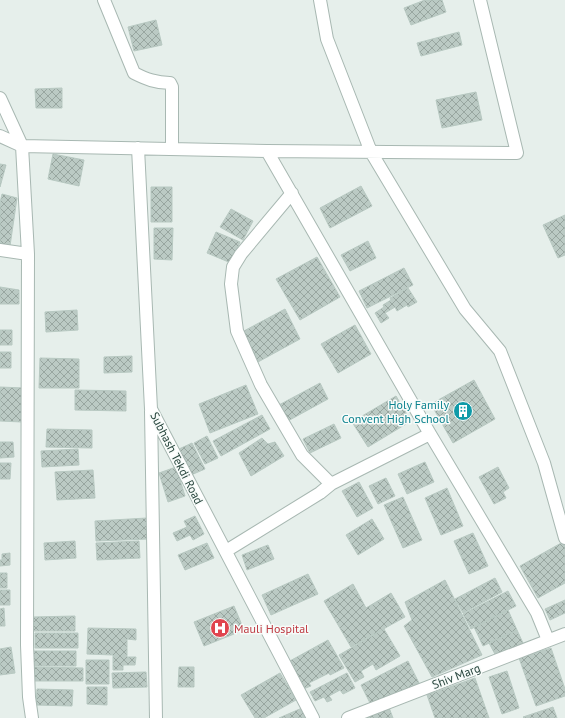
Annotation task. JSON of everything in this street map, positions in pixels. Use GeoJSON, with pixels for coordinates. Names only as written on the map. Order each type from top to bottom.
{"type":"FeatureCollection","features":[{"type":"Feature","properties":{"kind":"street"},"geometry":{"type":"LineString","coordinates":[[104,0],[134,73],[146,79],[160,83],[170,83],[172,87],[172,149]]}},
{"type":"Feature","properties":{"kind":"street"},"geometry":{"type":"LineString","coordinates":[[320,0],[326,39],[371,152],[465,308],[500,351],[544,463],[565,538]]}},
{"type":"Feature","properties":{"kind":"street"},"geometry":{"type":"LineString","coordinates":[[0,136],[22,146],[267,151],[517,153],[480,0]]}},
{"type":"Feature","properties":{"kind":"street"},"geometry":{"type":"LineString","coordinates":[[0,98],[22,146],[28,254],[27,645],[29,697],[32,718]]}},
{"type":"Feature","properties":{"kind":"street","name":"Subhash Tekdi Road"},"geometry":{"type":"LineString","coordinates":[[138,148],[151,409],[313,718]]}},
{"type":"Feature","properties":{"kind":"street"},"geometry":{"type":"LineString","coordinates":[[267,151],[430,434],[537,612],[548,640]]}},
{"type":"Feature","properties":{"kind":"street"},"geometry":{"type":"LineString","coordinates":[[292,193],[241,254],[233,267],[231,284],[237,331],[261,385],[302,455],[331,484]]}},
{"type":"Feature","properties":{"kind":"street"},"geometry":{"type":"LineString","coordinates":[[0,250],[28,254]]}},
{"type":"Feature","properties":{"kind":"street"},"geometry":{"type":"LineString","coordinates":[[151,409],[156,718]]}},
{"type":"Feature","properties":{"kind":"street"},"geometry":{"type":"LineString","coordinates":[[226,552],[320,493],[331,484],[430,434]]}},
{"type":"Feature","properties":{"kind":"street","name":"Shiv Marg"},"geometry":{"type":"LineString","coordinates":[[348,718],[565,634]]}},
{"type":"Feature","properties":{"kind":"building"},"geometry":{"type":"Polygon","coordinates":[[[425,0],[442,0],[446,12],[411,25],[404,8],[425,0]]]}},
{"type":"Feature","properties":{"kind":"building"},"geometry":{"type":"Polygon","coordinates":[[[156,20],[162,45],[134,51],[128,27],[156,20]]]}},
{"type":"Feature","properties":{"kind":"building"},"geometry":{"type":"Polygon","coordinates":[[[459,32],[462,45],[421,56],[417,43],[459,32]]]}},
{"type":"Feature","properties":{"kind":"building"},"geometry":{"type":"Polygon","coordinates":[[[62,88],[62,108],[36,108],[35,89],[62,88]]]}},
{"type":"Feature","properties":{"kind":"building"},"geometry":{"type":"Polygon","coordinates":[[[476,92],[482,120],[442,128],[436,100],[476,92]]]}},
{"type":"Feature","properties":{"kind":"building"},"geometry":{"type":"Polygon","coordinates":[[[53,154],[84,160],[79,186],[48,179],[53,154]]]}},
{"type":"Feature","properties":{"kind":"building"},"geometry":{"type":"Polygon","coordinates":[[[0,164],[6,165],[0,187],[0,164]]]}},
{"type":"Feature","properties":{"kind":"building"},"geometry":{"type":"Polygon","coordinates":[[[361,186],[372,206],[330,228],[320,208],[361,186]]]}},
{"type":"Feature","properties":{"kind":"building"},"geometry":{"type":"Polygon","coordinates":[[[151,187],[172,187],[172,222],[151,222],[151,187]]]}},
{"type":"Feature","properties":{"kind":"building"},"geometry":{"type":"Polygon","coordinates":[[[2,194],[17,198],[10,246],[0,244],[0,203],[2,194]]]}},
{"type":"Feature","properties":{"kind":"building"},"geometry":{"type":"Polygon","coordinates":[[[231,209],[253,221],[243,240],[220,227],[231,209]]]}},
{"type":"Feature","properties":{"kind":"building"},"geometry":{"type":"Polygon","coordinates":[[[565,215],[565,255],[558,258],[543,225],[565,215]]]}},
{"type":"Feature","properties":{"kind":"building"},"geometry":{"type":"Polygon","coordinates":[[[154,228],[173,228],[172,260],[154,259],[154,228]]]}},
{"type":"Feature","properties":{"kind":"building"},"geometry":{"type":"Polygon","coordinates":[[[216,232],[240,242],[231,263],[207,253],[216,232]]]}},
{"type":"Feature","properties":{"kind":"building"},"geometry":{"type":"Polygon","coordinates":[[[368,241],[376,258],[350,271],[341,255],[368,241]]]}},
{"type":"Feature","properties":{"kind":"building"},"geometry":{"type":"Polygon","coordinates":[[[317,257],[340,297],[300,320],[276,279],[317,257]]]}},
{"type":"Feature","properties":{"kind":"building"},"geometry":{"type":"Polygon","coordinates":[[[404,268],[413,285],[367,308],[359,291],[404,268]]]}},
{"type":"Feature","properties":{"kind":"building"},"geometry":{"type":"Polygon","coordinates":[[[0,287],[19,290],[19,304],[0,304],[0,287]]]}},
{"type":"Feature","properties":{"kind":"building"},"geometry":{"type":"Polygon","coordinates":[[[408,288],[417,302],[408,307],[407,305],[397,311],[395,307],[385,313],[389,318],[381,323],[375,313],[391,300],[390,298],[408,288]]]}},
{"type":"Feature","properties":{"kind":"building"},"geometry":{"type":"Polygon","coordinates":[[[285,309],[300,339],[258,362],[242,332],[285,309]]]}},
{"type":"Feature","properties":{"kind":"building"},"geometry":{"type":"Polygon","coordinates":[[[77,310],[78,330],[46,332],[45,312],[77,310]]]}},
{"type":"Feature","properties":{"kind":"building"},"geometry":{"type":"Polygon","coordinates":[[[355,325],[371,354],[338,373],[321,344],[355,325]]]}},
{"type":"Feature","properties":{"kind":"building"},"geometry":{"type":"Polygon","coordinates":[[[0,330],[12,330],[12,345],[0,345],[0,330]]]}},
{"type":"Feature","properties":{"kind":"building"},"geometry":{"type":"Polygon","coordinates":[[[0,352],[11,352],[11,368],[0,368],[0,352]]]}},
{"type":"Feature","properties":{"kind":"building"},"geometry":{"type":"Polygon","coordinates":[[[132,356],[132,372],[104,373],[104,357],[132,356]]]}},
{"type":"Feature","properties":{"kind":"building"},"geometry":{"type":"Polygon","coordinates":[[[40,358],[79,359],[79,388],[39,388],[40,358]]]}},
{"type":"Feature","properties":{"kind":"building","name":"Holy Family Convent High School"},"geometry":{"type":"Polygon","coordinates":[[[474,380],[495,419],[453,443],[431,404],[474,380]]]}},
{"type":"Feature","properties":{"kind":"building"},"geometry":{"type":"Polygon","coordinates":[[[320,383],[328,399],[286,422],[277,406],[320,383]]]}},
{"type":"Feature","properties":{"kind":"building"},"geometry":{"type":"Polygon","coordinates":[[[246,385],[258,414],[210,433],[199,404],[246,385]]]}},
{"type":"Feature","properties":{"kind":"building"},"geometry":{"type":"Polygon","coordinates":[[[0,387],[24,388],[22,422],[0,421],[0,387]]]}},
{"type":"Feature","properties":{"kind":"building"},"geometry":{"type":"Polygon","coordinates":[[[75,390],[126,391],[126,411],[75,410],[75,390]]]}},
{"type":"Feature","properties":{"kind":"building"},"geometry":{"type":"Polygon","coordinates":[[[396,396],[411,421],[368,447],[352,422],[396,396]]]}},
{"type":"Feature","properties":{"kind":"building"},"geometry":{"type":"Polygon","coordinates":[[[262,415],[270,429],[221,456],[213,441],[262,415]]]}},
{"type":"Feature","properties":{"kind":"building"},"geometry":{"type":"Polygon","coordinates":[[[334,424],[341,438],[310,453],[303,439],[334,424]]]}},
{"type":"Feature","properties":{"kind":"building"},"geometry":{"type":"Polygon","coordinates":[[[47,429],[92,430],[92,448],[46,447],[47,429]]]}},
{"type":"Feature","properties":{"kind":"building"},"geometry":{"type":"Polygon","coordinates":[[[207,436],[218,458],[205,464],[194,443],[207,436]]]}},
{"type":"Feature","properties":{"kind":"building"},"geometry":{"type":"Polygon","coordinates":[[[262,438],[268,444],[275,442],[284,456],[251,476],[239,453],[262,438]]]}},
{"type":"Feature","properties":{"kind":"building"},"geometry":{"type":"Polygon","coordinates":[[[0,442],[13,442],[14,457],[0,458],[0,442]]]}},
{"type":"Feature","properties":{"kind":"building"},"geometry":{"type":"Polygon","coordinates":[[[192,443],[205,469],[191,475],[179,449],[192,443]]]}},
{"type":"Feature","properties":{"kind":"building"},"geometry":{"type":"Polygon","coordinates":[[[78,449],[79,465],[42,467],[41,451],[78,449]]]}},
{"type":"Feature","properties":{"kind":"building"},"geometry":{"type":"Polygon","coordinates":[[[425,462],[434,482],[407,494],[398,474],[425,462]]]}},
{"type":"Feature","properties":{"kind":"building"},"geometry":{"type":"Polygon","coordinates":[[[0,463],[11,463],[10,479],[0,479],[0,463]]]}},
{"type":"Feature","properties":{"kind":"building"},"geometry":{"type":"Polygon","coordinates":[[[176,467],[185,496],[168,502],[159,473],[176,467]]]}},
{"type":"Feature","properties":{"kind":"building"},"geometry":{"type":"Polygon","coordinates":[[[498,467],[509,488],[503,492],[506,498],[494,504],[479,477],[498,467]]]}},
{"type":"Feature","properties":{"kind":"building"},"geometry":{"type":"Polygon","coordinates":[[[93,470],[95,498],[57,500],[55,472],[93,470]]]}},
{"type":"Feature","properties":{"kind":"building"},"geometry":{"type":"Polygon","coordinates":[[[386,478],[395,496],[378,504],[369,486],[386,478]]]}},
{"type":"Feature","properties":{"kind":"building"},"geometry":{"type":"Polygon","coordinates":[[[359,482],[373,508],[357,517],[342,491],[359,482]]]}},
{"type":"Feature","properties":{"kind":"building"},"geometry":{"type":"Polygon","coordinates":[[[447,488],[463,526],[441,535],[425,498],[447,488]]]}},
{"type":"Feature","properties":{"kind":"building"},"geometry":{"type":"Polygon","coordinates":[[[403,497],[422,540],[403,548],[384,505],[403,497]]]}},
{"type":"Feature","properties":{"kind":"building"},"geometry":{"type":"Polygon","coordinates":[[[195,516],[204,534],[193,540],[190,535],[177,541],[173,533],[187,527],[184,521],[195,516]]]}},
{"type":"Feature","properties":{"kind":"building"},"geometry":{"type":"Polygon","coordinates":[[[147,518],[148,539],[96,541],[95,521],[147,518]]]}},
{"type":"Feature","properties":{"kind":"building"},"geometry":{"type":"Polygon","coordinates":[[[372,519],[384,539],[358,555],[346,535],[372,519]]]}},
{"type":"Feature","properties":{"kind":"building"},"geometry":{"type":"Polygon","coordinates":[[[473,533],[488,566],[469,574],[454,541],[473,533]]]}},
{"type":"Feature","properties":{"kind":"building"},"geometry":{"type":"Polygon","coordinates":[[[75,541],[76,558],[45,560],[44,543],[75,541]]]}},
{"type":"Feature","properties":{"kind":"building"},"geometry":{"type":"Polygon","coordinates":[[[139,541],[140,558],[97,560],[96,543],[139,541]]]}},
{"type":"Feature","properties":{"kind":"building"},"geometry":{"type":"Polygon","coordinates":[[[563,542],[565,545],[565,583],[538,598],[520,566],[563,542]]]}},
{"type":"Feature","properties":{"kind":"building"},"geometry":{"type":"Polygon","coordinates":[[[207,543],[214,558],[185,570],[178,555],[207,543]]]}},
{"type":"Feature","properties":{"kind":"building"},"geometry":{"type":"Polygon","coordinates":[[[268,545],[274,559],[247,570],[242,555],[268,545]]]}},
{"type":"Feature","properties":{"kind":"building"},"geometry":{"type":"Polygon","coordinates":[[[10,553],[10,565],[0,566],[2,554],[10,553]]]}},
{"type":"Feature","properties":{"kind":"building"},"geometry":{"type":"Polygon","coordinates":[[[0,573],[7,573],[7,588],[0,588],[0,573]]]}},
{"type":"Feature","properties":{"kind":"building"},"geometry":{"type":"Polygon","coordinates":[[[308,574],[318,594],[271,615],[262,595],[308,574]]]}},
{"type":"Feature","properties":{"kind":"building"},"geometry":{"type":"Polygon","coordinates":[[[495,578],[502,592],[463,613],[455,599],[495,578]]]}},
{"type":"Feature","properties":{"kind":"building"},"geometry":{"type":"Polygon","coordinates":[[[445,580],[482,655],[432,677],[404,626],[412,620],[405,602],[445,580]]]}},
{"type":"Feature","properties":{"kind":"building"},"geometry":{"type":"Polygon","coordinates":[[[353,584],[366,608],[391,593],[405,617],[351,647],[324,601],[353,584]]]}},
{"type":"Feature","properties":{"kind":"building"},"geometry":{"type":"Polygon","coordinates":[[[0,590],[10,590],[10,605],[0,605],[0,590]]]}},
{"type":"Feature","properties":{"kind":"building"},"geometry":{"type":"Polygon","coordinates":[[[508,591],[516,606],[471,629],[463,614],[508,591]]]}},
{"type":"Feature","properties":{"kind":"building"},"geometry":{"type":"Polygon","coordinates":[[[565,600],[565,613],[550,620],[545,609],[565,600]]]}},
{"type":"Feature","properties":{"kind":"building"},"geometry":{"type":"Polygon","coordinates":[[[234,606],[244,630],[204,646],[194,622],[234,606]]]}},
{"type":"Feature","properties":{"kind":"building"},"geometry":{"type":"Polygon","coordinates":[[[4,608],[5,626],[0,626],[0,609],[4,608]]]}},
{"type":"Feature","properties":{"kind":"building"},"geometry":{"type":"Polygon","coordinates":[[[508,610],[517,630],[483,646],[474,627],[508,610]]]}},
{"type":"Feature","properties":{"kind":"building"},"geometry":{"type":"Polygon","coordinates":[[[75,616],[75,631],[33,631],[33,617],[75,616]]]}},
{"type":"Feature","properties":{"kind":"building"},"geometry":{"type":"Polygon","coordinates":[[[88,628],[136,629],[136,640],[127,639],[127,657],[136,657],[135,665],[123,665],[123,670],[113,670],[113,655],[87,654],[88,628]]]}},
{"type":"Feature","properties":{"kind":"building"},"geometry":{"type":"Polygon","coordinates":[[[384,629],[400,656],[376,670],[373,664],[361,671],[364,677],[355,682],[339,655],[384,629]]]}},
{"type":"Feature","properties":{"kind":"building"},"geometry":{"type":"Polygon","coordinates":[[[517,630],[523,643],[496,656],[489,643],[517,630]]]}},
{"type":"Feature","properties":{"kind":"building"},"geometry":{"type":"Polygon","coordinates":[[[35,633],[78,633],[78,648],[35,648],[35,633]]]}},
{"type":"Feature","properties":{"kind":"building"},"geometry":{"type":"Polygon","coordinates":[[[328,640],[344,668],[330,675],[329,673],[309,683],[311,686],[303,689],[288,662],[328,640]]]}},
{"type":"Feature","properties":{"kind":"building"},"geometry":{"type":"Polygon","coordinates":[[[11,647],[15,673],[0,675],[0,649],[11,647]]]}},
{"type":"Feature","properties":{"kind":"building"},"geometry":{"type":"Polygon","coordinates":[[[551,648],[565,689],[565,696],[536,706],[519,658],[551,648]]]}},
{"type":"Feature","properties":{"kind":"building"},"geometry":{"type":"Polygon","coordinates":[[[31,651],[76,651],[76,666],[31,666],[31,651]]]}},
{"type":"Feature","properties":{"kind":"building"},"geometry":{"type":"Polygon","coordinates":[[[86,660],[109,660],[109,684],[86,684],[86,660]]]}},
{"type":"Feature","properties":{"kind":"building"},"geometry":{"type":"Polygon","coordinates":[[[408,661],[419,683],[372,707],[361,685],[408,661]]]}},
{"type":"Feature","properties":{"kind":"building"},"geometry":{"type":"Polygon","coordinates":[[[34,667],[83,668],[83,681],[33,681],[34,667]]]}},
{"type":"Feature","properties":{"kind":"building"},"geometry":{"type":"Polygon","coordinates":[[[179,667],[194,667],[194,687],[178,687],[179,667]]]}},
{"type":"Feature","properties":{"kind":"building"},"geometry":{"type":"Polygon","coordinates":[[[507,671],[519,708],[502,714],[489,677],[507,671]]]}},
{"type":"Feature","properties":{"kind":"building"},"geometry":{"type":"Polygon","coordinates":[[[146,672],[147,687],[113,688],[112,673],[146,672]]]}},
{"type":"Feature","properties":{"kind":"building"},"geometry":{"type":"Polygon","coordinates":[[[280,673],[296,700],[264,718],[255,718],[241,695],[280,673]]]}},
{"type":"Feature","properties":{"kind":"building"},"geometry":{"type":"Polygon","coordinates":[[[347,673],[355,688],[343,694],[340,690],[329,696],[332,700],[327,702],[324,697],[315,701],[310,692],[347,673]]]}},
{"type":"Feature","properties":{"kind":"building"},"geometry":{"type":"Polygon","coordinates":[[[475,678],[489,718],[435,718],[427,695],[475,678]]]}},
{"type":"Feature","properties":{"kind":"building"},"geometry":{"type":"Polygon","coordinates":[[[87,687],[107,687],[107,705],[87,704],[87,687]]]}},
{"type":"Feature","properties":{"kind":"building"},"geometry":{"type":"Polygon","coordinates":[[[37,689],[73,690],[72,706],[36,705],[37,689]]]}},
{"type":"Feature","properties":{"kind":"building"},"geometry":{"type":"Polygon","coordinates":[[[388,705],[393,718],[353,718],[388,705]]]}},
{"type":"Feature","properties":{"kind":"building"},"geometry":{"type":"Polygon","coordinates":[[[553,707],[557,718],[523,717],[553,707]]]}},
{"type":"Feature","properties":{"kind":"building"},"geometry":{"type":"Polygon","coordinates":[[[302,708],[307,718],[279,718],[302,708]]]}},
{"type":"Feature","properties":{"kind":"place","name":"Holy Family Convent High School"},"geometry":{"type":"Point","coordinates":[463,411]}},
{"type":"Feature","properties":{"kind":"place","name":"Mauli Hospital"},"geometry":{"type":"Point","coordinates":[220,628]}}]}
